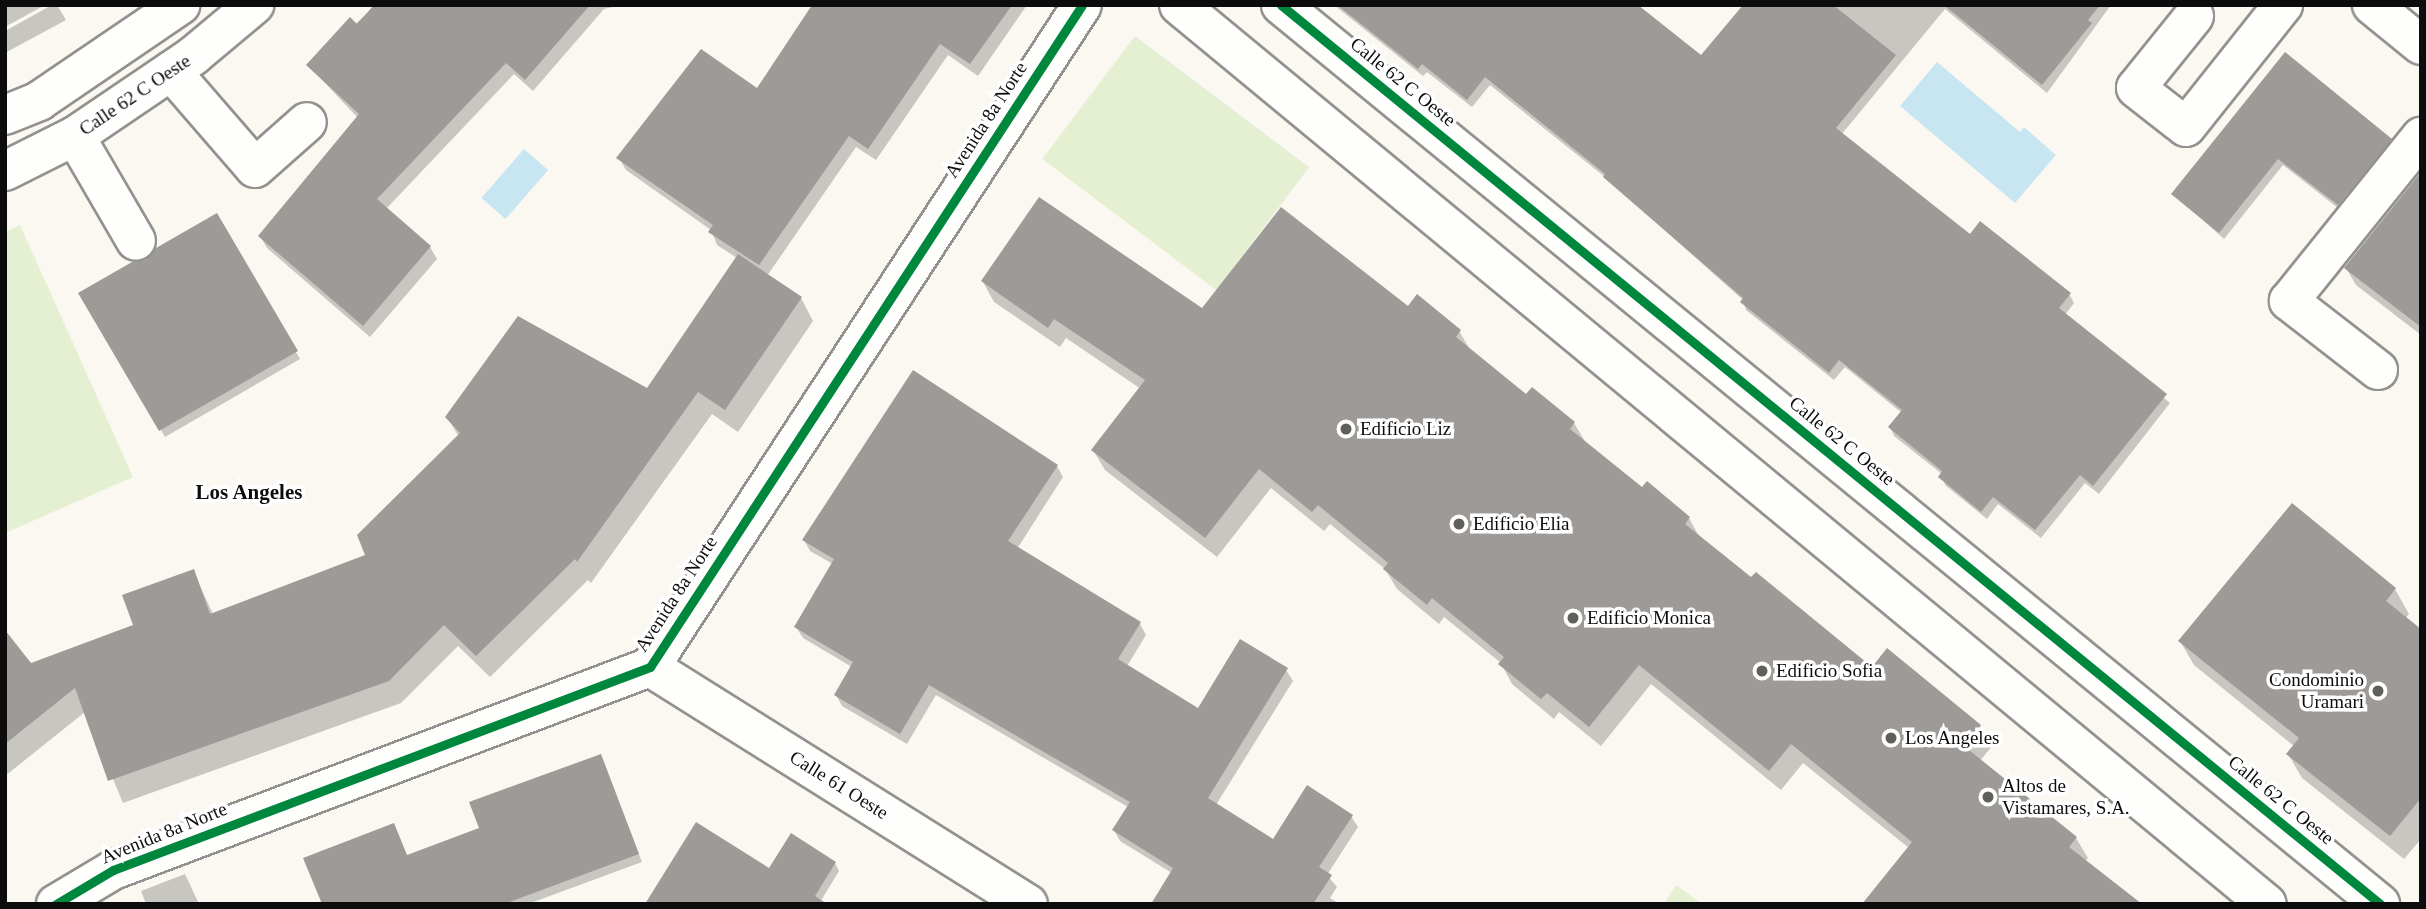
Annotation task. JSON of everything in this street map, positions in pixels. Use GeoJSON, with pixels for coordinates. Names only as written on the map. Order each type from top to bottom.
{"type":"FeatureCollection","features":[{"type":"Feature","properties":{"kind":"street"},"geometry":{"type":"LineString","coordinates":[[5,115],[39,101],[180,5]]}},
{"type":"Feature","properties":{"kind":"street","name":"Calle 62 C Oeste"},"geometry":{"type":"LineString","coordinates":[[5,171],[75,136],[171,71],[254,5]]}},
{"type":"Feature","properties":{"kind":"street","name":"Avenida 8a Norte"},"geometry":{"type":"LineString","coordinates":[[56,904],[113,870],[650,667],[1082,5]]}},
{"type":"Feature","properties":{"kind":"street"},"geometry":{"type":"LineString","coordinates":[[1179,5],[2267,904]]}},
{"type":"Feature","properties":{"kind":"street","name":"Calle 62 C Oeste"},"geometry":{"type":"LineString","coordinates":[[1281,5],[2380,904]]}},
{"type":"Feature","properties":{"kind":"street"},"geometry":{"type":"LineString","coordinates":[[2194,16],[2136,88],[2186,127],[2283,5]]}},
{"type":"Feature","properties":{"kind":"street"},"geometry":{"type":"LineString","coordinates":[[2372,5],[2421,45]]}},
{"type":"Feature","properties":{"kind":"street"},"geometry":{"type":"LineString","coordinates":[[171,71],[255,168],[307,122]]}},
{"type":"Feature","properties":{"kind":"street"},"geometry":{"type":"LineString","coordinates":[[75,136],[136,241]]}},
{"type":"Feature","properties":{"kind":"street"},"geometry":{"type":"LineString","coordinates":[[2378,370],[2289,301],[2421,137]]}},
{"type":"Feature","properties":{"kind":"street","name":"Calle 61 Oeste"},"geometry":{"type":"LineString","coordinates":[[650,667],[1028,904]]}},
{"type":"Feature","properties":{"kind":"green space"},"geometry":{"type":"Polygon","coordinates":[[[1135,36],[1309,167],[1216,290],[1042,159],[1135,36]]]}},
{"type":"Feature","properties":{"kind":"green space"},"geometry":{"type":"Polygon","coordinates":[[[20,225],[133,477],[5,533],[5,232],[20,225]]]}},
{"type":"Feature","properties":{"kind":"green space"},"geometry":{"type":"Polygon","coordinates":[[[1676,885],[1702,904],[1664,904],[1676,885]]]}},
{"type":"Feature","properties":{"kind":"water"},"geometry":{"type":"Polygon","coordinates":[[[1937,62],[2020,132],[2024,127],[2056,155],[2015,203],[1900,106],[1937,62]]]}},
{"type":"Feature","properties":{"kind":"water"},"geometry":{"type":"Polygon","coordinates":[[[524,149],[548,170],[506,219],[481,198],[524,149]]]}},
{"type":"Feature","properties":{"kind":"building"},"geometry":{"type":"Polygon","coordinates":[[[374,5],[590,5],[525,80],[506,63],[377,199],[431,246],[363,326],[258,236],[359,114],[306,65],[350,17],[357,24],[374,5]]]}},
{"type":"Feature","properties":{"kind":"building"},"geometry":{"type":"Polygon","coordinates":[[[812,5],[1012,5],[970,64],[940,44],[868,149],[849,136],[759,265],[708,232],[713,225],[616,158],[701,49],[757,88],[812,5]]]}},
{"type":"Feature","properties":{"kind":"building"},"geometry":{"type":"Polygon","coordinates":[[[1337,5],[1638,5],[1701,55],[1743,5],[1833,5],[1896,55],[1836,128],[1970,234],[1980,221],[2071,293],[2059,308],[2167,394],[2093,486],[2080,475],[2035,530],[1993,497],[1981,512],[1938,477],[1942,471],[1888,427],[1902,410],[1839,360],[1829,373],[1740,302],[1743,298],[1603,177],[1605,174],[1485,77],[1467,100],[1422,64],[1418,69],[1337,5]]]}},
{"type":"Feature","properties":{"kind":"building"},"geometry":{"type":"Polygon","coordinates":[[[1944,5],[2100,5],[2088,20],[2092,23],[2042,85],[1944,5]]]}},
{"type":"Feature","properties":{"kind":"building"},"geometry":{"type":"Polygon","coordinates":[[[2285,52],[2392,139],[2338,205],[2278,159],[2219,233],[2171,194],[2285,52]]]}},
{"type":"Feature","properties":{"kind":"building"},"geometry":{"type":"Polygon","coordinates":[[[2421,172],[2421,327],[2344,268],[2421,172]]]}},
{"type":"Feature","properties":{"kind":"building"},"geometry":{"type":"Polygon","coordinates":[[[1039,197],[1202,308],[1281,207],[1408,306],[1417,294],[1461,330],[1456,337],[1526,394],[1532,387],[1575,422],[1570,429],[1642,487],[1647,481],[1690,517],[1685,524],[1751,577],[1756,572],[1872,667],[1887,648],[1981,725],[1964,746],[2077,837],[2069,847],[2142,904],[1862,904],[1912,842],[1791,744],[1769,771],[1639,665],[1589,727],[1547,693],[1541,699],[1498,664],[1504,657],[1432,598],[1427,605],[1383,569],[1388,563],[1318,505],[1312,512],[1259,469],[1205,538],[1091,450],[1145,380],[1054,319],[1048,328],[981,281],[1039,197]]]}},
{"type":"Feature","properties":{"kind":"building"},"geometry":{"type":"Polygon","coordinates":[[[217,213],[298,351],[159,431],[78,293],[132,262],[146,260],[156,248],[217,213]]]}},
{"type":"Feature","properties":{"kind":"building"},"geometry":{"type":"Polygon","coordinates":[[[738,254],[802,297],[725,410],[698,392],[577,562],[575,559],[476,656],[444,625],[389,681],[108,781],[75,688],[5,744],[5,630],[31,663],[133,625],[122,595],[194,569],[210,614],[365,555],[357,535],[460,433],[445,417],[518,316],[647,388],[738,254]]]}},
{"type":"Feature","properties":{"kind":"building"},"geometry":{"type":"Polygon","coordinates":[[[913,370],[1058,465],[1008,541],[1141,622],[1118,659],[1198,708],[1240,639],[1288,668],[1208,798],[1273,839],[1307,785],[1353,815],[1319,867],[1332,875],[1313,904],[1151,904],[1173,868],[1112,830],[1130,802],[929,685],[900,734],[834,695],[853,662],[794,627],[834,559],[802,540],[913,370]]]}},
{"type":"Feature","properties":{"kind":"building"},"geometry":{"type":"Polygon","coordinates":[[[2292,503],[2396,588],[2386,601],[2421,629],[2421,798],[2390,836],[2286,754],[2299,738],[2178,641],[2292,503]]]}},
{"type":"Feature","properties":{"kind":"building"},"geometry":{"type":"Polygon","coordinates":[[[601,754],[639,854],[504,904],[322,904],[303,858],[394,823],[407,855],[479,828],[469,802],[601,754]]]}},
{"type":"Feature","properties":{"kind":"building"},"geometry":{"type":"Polygon","coordinates":[[[696,822],[769,868],[791,833],[836,862],[815,896],[827,904],[645,904],[696,822]]]}},
{"type":"Feature","properties":{"kind":"cycle path"},"geometry":{"type":"LineString","coordinates":[[56,904],[113,870],[650,667],[1082,5]]}},
{"type":"Feature","properties":{"kind":"cycle path"},"geometry":{"type":"LineString","coordinates":[[1281,5],[2380,904]]}},
{"type":"Feature","properties":{"kind":"place","name":"Edificio Liz"},"geometry":{"type":"Point","coordinates":[1346,429]}},
{"type":"Feature","properties":{"kind":"place","name":"Edificio Elia"},"geometry":{"type":"Point","coordinates":[1459,524]}},
{"type":"Feature","properties":{"kind":"place","name":"Edificio Monica"},"geometry":{"type":"Point","coordinates":[1573,618]}},
{"type":"Feature","properties":{"kind":"place","name":"Edificio Sofia"},"geometry":{"type":"Point","coordinates":[1762,671]}},
{"type":"Feature","properties":{"kind":"place","name":"Condominio Uramari"},"geometry":{"type":"Point","coordinates":[2378,691]}},
{"type":"Feature","properties":{"kind":"place","name":"Los Angeles"},"geometry":{"type":"Point","coordinates":[1891,738]}},
{"type":"Feature","properties":{"kind":"place","name":"Altos de Vistamares, S.A."},"geometry":{"type":"Point","coordinates":[1988,797]}},
{"type":"Feature","properties":{"kind":"district","name":"Los Angeles"},"geometry":{"type":"Point","coordinates":[249,492]}}]}
